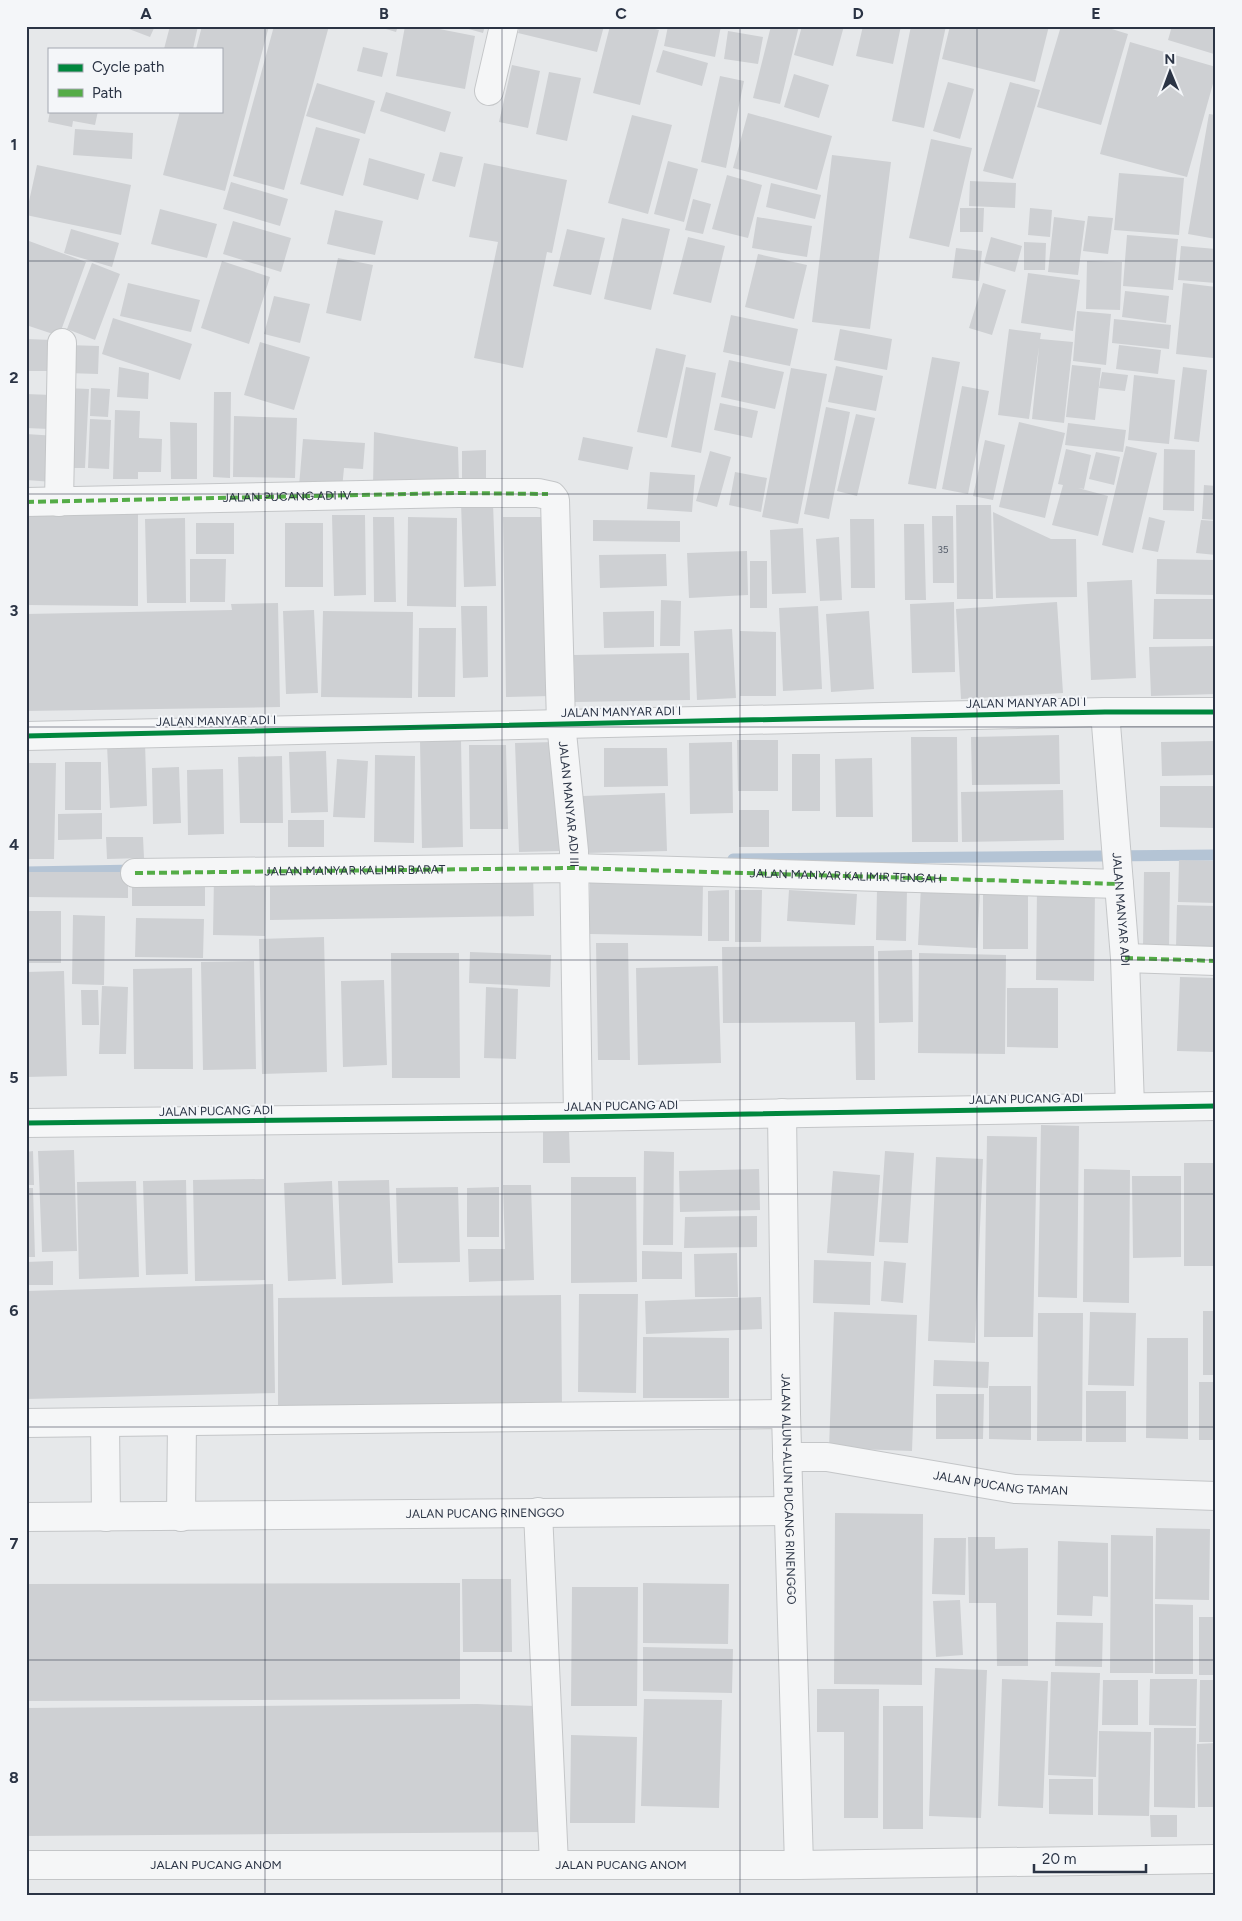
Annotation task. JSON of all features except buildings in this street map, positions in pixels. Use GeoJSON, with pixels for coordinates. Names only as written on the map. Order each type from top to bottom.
{"type":"FeatureCollection","features":[{"type":"Feature","properties":{"kind":"street"},"geometry":{"type":"LineString","coordinates":[[489,91],[504,26]]}},
{"type":"Feature","properties":{"kind":"street"},"geometry":{"type":"LineString","coordinates":[[58,502],[62,343]]}},
{"type":"Feature","properties":{"kind":"street","name":"JALAN PUCANG ADI IV"},"geometry":{"type":"LineString","coordinates":[[26,502],[458,493],[548,494]]}},
{"type":"Feature","properties":{"kind":"street","name":"JALAN MANYAR ADI III"},"geometry":{"type":"LineString","coordinates":[[548,494],[555,500],[561,723],[573,860],[578,1117]]}},
{"type":"Feature","properties":{"kind":"street","name":"JALAN MANYAR ADI I"},"geometry":{"type":"LineString","coordinates":[[26,736],[1105,712],[1216,712]]}},
{"type":"Feature","properties":{"kind":"street","name":"JALAN MANYAR ADI"},"geometry":{"type":"LineString","coordinates":[[1105,712],[1126,958],[1130,1107]]}},
{"type":"Feature","properties":{"kind":"street","name":"JALAN MANYAR KALIMIR BARAT"},"geometry":{"type":"LineString","coordinates":[[135,873],[573,860]]}},
{"type":"Feature","properties":{"kind":"street","name":"JALAN MANYAR KALIMIR TENGAH"},"geometry":{"type":"LineString","coordinates":[[573,860],[1119,880]]}},
{"type":"Feature","properties":{"kind":"street"},"geometry":{"type":"LineString","coordinates":[[1126,958],[1216,960]]}},
{"type":"Feature","properties":{"kind":"street","name":"JALAN PUCANG ADI"},"geometry":{"type":"LineString","coordinates":[[26,1123],[578,1117],[1216,1106]]}},
{"type":"Feature","properties":{"kind":"street","name":"JALAN ALUN-ALUN PUCANG RINENGGO"},"geometry":{"type":"LineString","coordinates":[[782,1113],[788,1511],[799,1865]]}},
{"type":"Feature","properties":{"kind":"street"},"geometry":{"type":"LineString","coordinates":[[26,1423],[786,1414]]}},
{"type":"Feature","properties":{"kind":"street"},"geometry":{"type":"LineString","coordinates":[[106,1422],[106,1517]]}},
{"type":"Feature","properties":{"kind":"street"},"geometry":{"type":"LineString","coordinates":[[181,1517],[182,1422]]}},
{"type":"Feature","properties":{"kind":"street","name":"JALAN PUCANG TAMAN"},"geometry":{"type":"LineString","coordinates":[[787,1457],[827,1457],[1015,1489],[1216,1496]]}},
{"type":"Feature","properties":{"kind":"street","name":"JALAN PUCANG RINENGGO"},"geometry":{"type":"LineString","coordinates":[[26,1517],[788,1511]]}},
{"type":"Feature","properties":{"kind":"street"},"geometry":{"type":"LineString","coordinates":[[538,1512],[554,1864]]}},
{"type":"Feature","properties":{"kind":"street","name":"JALAN PUCANG ANOM"},"geometry":{"type":"LineString","coordinates":[[26,1865],[799,1865],[1216,1859]]}},
{"type":"Feature","properties":{"kind":"waterway"},"geometry":{"type":"LineString","coordinates":[[733,859],[1216,855]]}},
{"type":"Feature","properties":{"kind":"waterway"},"geometry":{"type":"LineString","coordinates":[[26,872],[137,870]]}},
{"type":"Feature","properties":{"kind":"marked path"},"geometry":{"type":"LineString","coordinates":[[26,502],[458,493],[548,494]]}},
{"type":"Feature","properties":{"kind":"marked path"},"geometry":{"type":"LineString","coordinates":[[135,873],[573,868],[1119,884]]}},
{"type":"Feature","properties":{"kind":"marked path"},"geometry":{"type":"LineString","coordinates":[[1125,958],[1216,961]]}},
{"type":"Feature","properties":{"kind":"cycle path"},"geometry":{"type":"LineString","coordinates":[[26,736],[1105,712],[1216,712]]}},
{"type":"Feature","properties":{"kind":"cycle path"},"geometry":{"type":"LineString","coordinates":[[26,1123],[578,1117],[1216,1106]]}}]}
